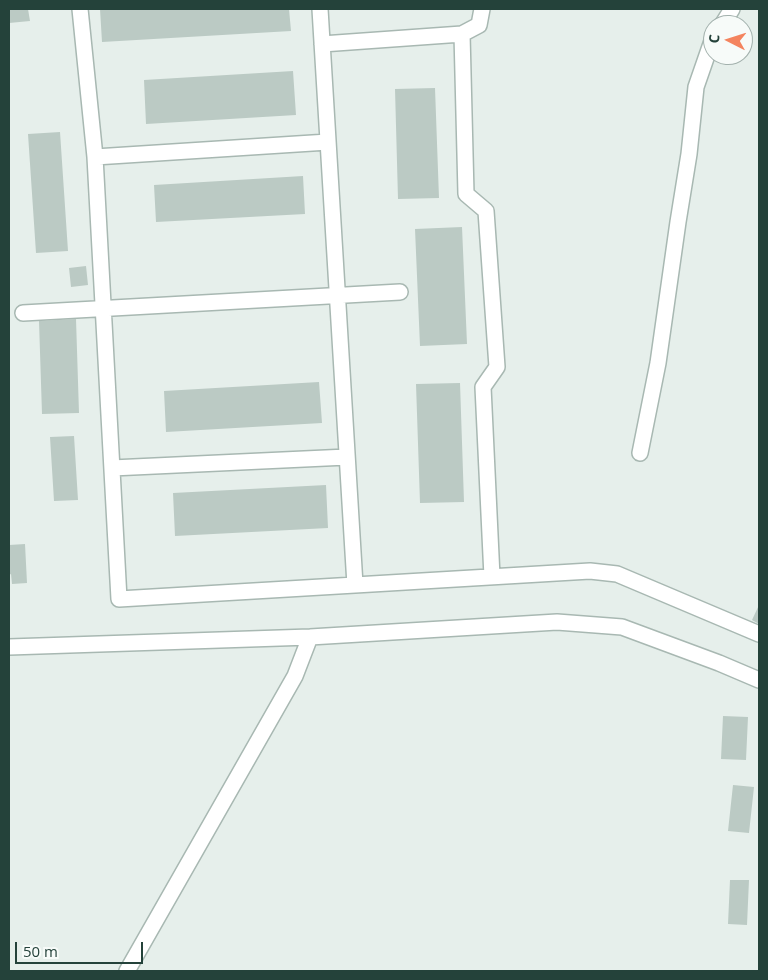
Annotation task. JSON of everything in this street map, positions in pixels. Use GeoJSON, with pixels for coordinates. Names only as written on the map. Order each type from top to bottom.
{"type":"FeatureCollection","features":[{"type":"Feature","properties":{"kind":"street"},"geometry":{"type":"LineString","coordinates":[[80,9],[95,157],[119,599],[590,571],[617,574],[759,634]]}},
{"type":"Feature","properties":{"kind":"street"},"geometry":{"type":"LineString","coordinates":[[320,9],[355,585]]}},
{"type":"Feature","properties":{"kind":"street"},"geometry":{"type":"LineString","coordinates":[[322,44],[462,34],[479,25],[482,9]]}},
{"type":"Feature","properties":{"kind":"street"},"geometry":{"type":"LineString","coordinates":[[462,34],[466,194],[486,211],[498,366],[483,388],[492,577]]}},
{"type":"Feature","properties":{"kind":"street"},"geometry":{"type":"LineString","coordinates":[[640,453],[658,363],[689,154],[696,87],[704,65]]}},
{"type":"Feature","properties":{"kind":"street"},"geometry":{"type":"LineString","coordinates":[[95,157],[328,142]]}},
{"type":"Feature","properties":{"kind":"street"},"geometry":{"type":"LineString","coordinates":[[23,313],[400,292]]}},
{"type":"Feature","properties":{"kind":"street"},"geometry":{"type":"LineString","coordinates":[[112,468],[347,457]]}},
{"type":"Feature","properties":{"kind":"street"},"geometry":{"type":"LineString","coordinates":[[9,647],[310,637],[558,622],[622,627],[719,662],[759,680]]}},
{"type":"Feature","properties":{"kind":"street"},"geometry":{"type":"LineString","coordinates":[[127,971],[295,676],[310,637]]}},
{"type":"Feature","properties":{"kind":"building"},"geometry":{"type":"Polygon","coordinates":[[[9,9],[28,9],[30,21],[9,23],[9,9]]]}},
{"type":"Feature","properties":{"kind":"building"},"geometry":{"type":"Polygon","coordinates":[[[100,9],[289,9],[291,31],[102,42],[100,9]]]}},
{"type":"Feature","properties":{"kind":"building"},"geometry":{"type":"Polygon","coordinates":[[[293,71],[296,115],[146,124],[144,80],[293,71]]]}},
{"type":"Feature","properties":{"kind":"building"},"geometry":{"type":"Polygon","coordinates":[[[435,88],[439,198],[398,199],[395,89],[435,88]]]}},
{"type":"Feature","properties":{"kind":"building"},"geometry":{"type":"Polygon","coordinates":[[[60,132],[68,251],[36,253],[28,134],[60,132]]]}},
{"type":"Feature","properties":{"kind":"building"},"geometry":{"type":"Polygon","coordinates":[[[303,176],[305,214],[156,222],[154,185],[303,176]]]}},
{"type":"Feature","properties":{"kind":"building"},"geometry":{"type":"Polygon","coordinates":[[[462,227],[467,344],[420,346],[415,229],[462,227]]]}},
{"type":"Feature","properties":{"kind":"building"},"geometry":{"type":"Polygon","coordinates":[[[86,266],[88,285],[71,287],[69,268],[86,266]]]}},
{"type":"Feature","properties":{"kind":"building"},"geometry":{"type":"Polygon","coordinates":[[[76,319],[79,413],[42,414],[39,321],[76,319]]]}},
{"type":"Feature","properties":{"kind":"building"},"geometry":{"type":"Polygon","coordinates":[[[319,382],[322,423],[166,432],[164,391],[319,382]]]}},
{"type":"Feature","properties":{"kind":"building"},"geometry":{"type":"Polygon","coordinates":[[[460,383],[464,502],[420,503],[416,384],[460,383]]]}},
{"type":"Feature","properties":{"kind":"building"},"geometry":{"type":"Polygon","coordinates":[[[74,436],[78,500],[54,501],[50,437],[74,436]]]}},
{"type":"Feature","properties":{"kind":"building"},"geometry":{"type":"Polygon","coordinates":[[[326,485],[328,528],[175,536],[173,493],[326,485]]]}},
{"type":"Feature","properties":{"kind":"building"},"geometry":{"type":"Polygon","coordinates":[[[25,544],[27,583],[12,584],[11,574],[9,575],[9,545],[25,544]]]}},
{"type":"Feature","properties":{"kind":"building"},"geometry":{"type":"Polygon","coordinates":[[[759,605],[759,624],[752,620],[759,605]]]}},
{"type":"Feature","properties":{"kind":"building"},"geometry":{"type":"Polygon","coordinates":[[[723,716],[748,717],[746,760],[721,759],[723,716]]]}},
{"type":"Feature","properties":{"kind":"building"},"geometry":{"type":"Polygon","coordinates":[[[733,785],[754,787],[749,833],[728,831],[733,785]]]}},
{"type":"Feature","properties":{"kind":"building"},"geometry":{"type":"Polygon","coordinates":[[[730,880],[749,880],[747,925],[728,924],[730,880]]]}}]}
